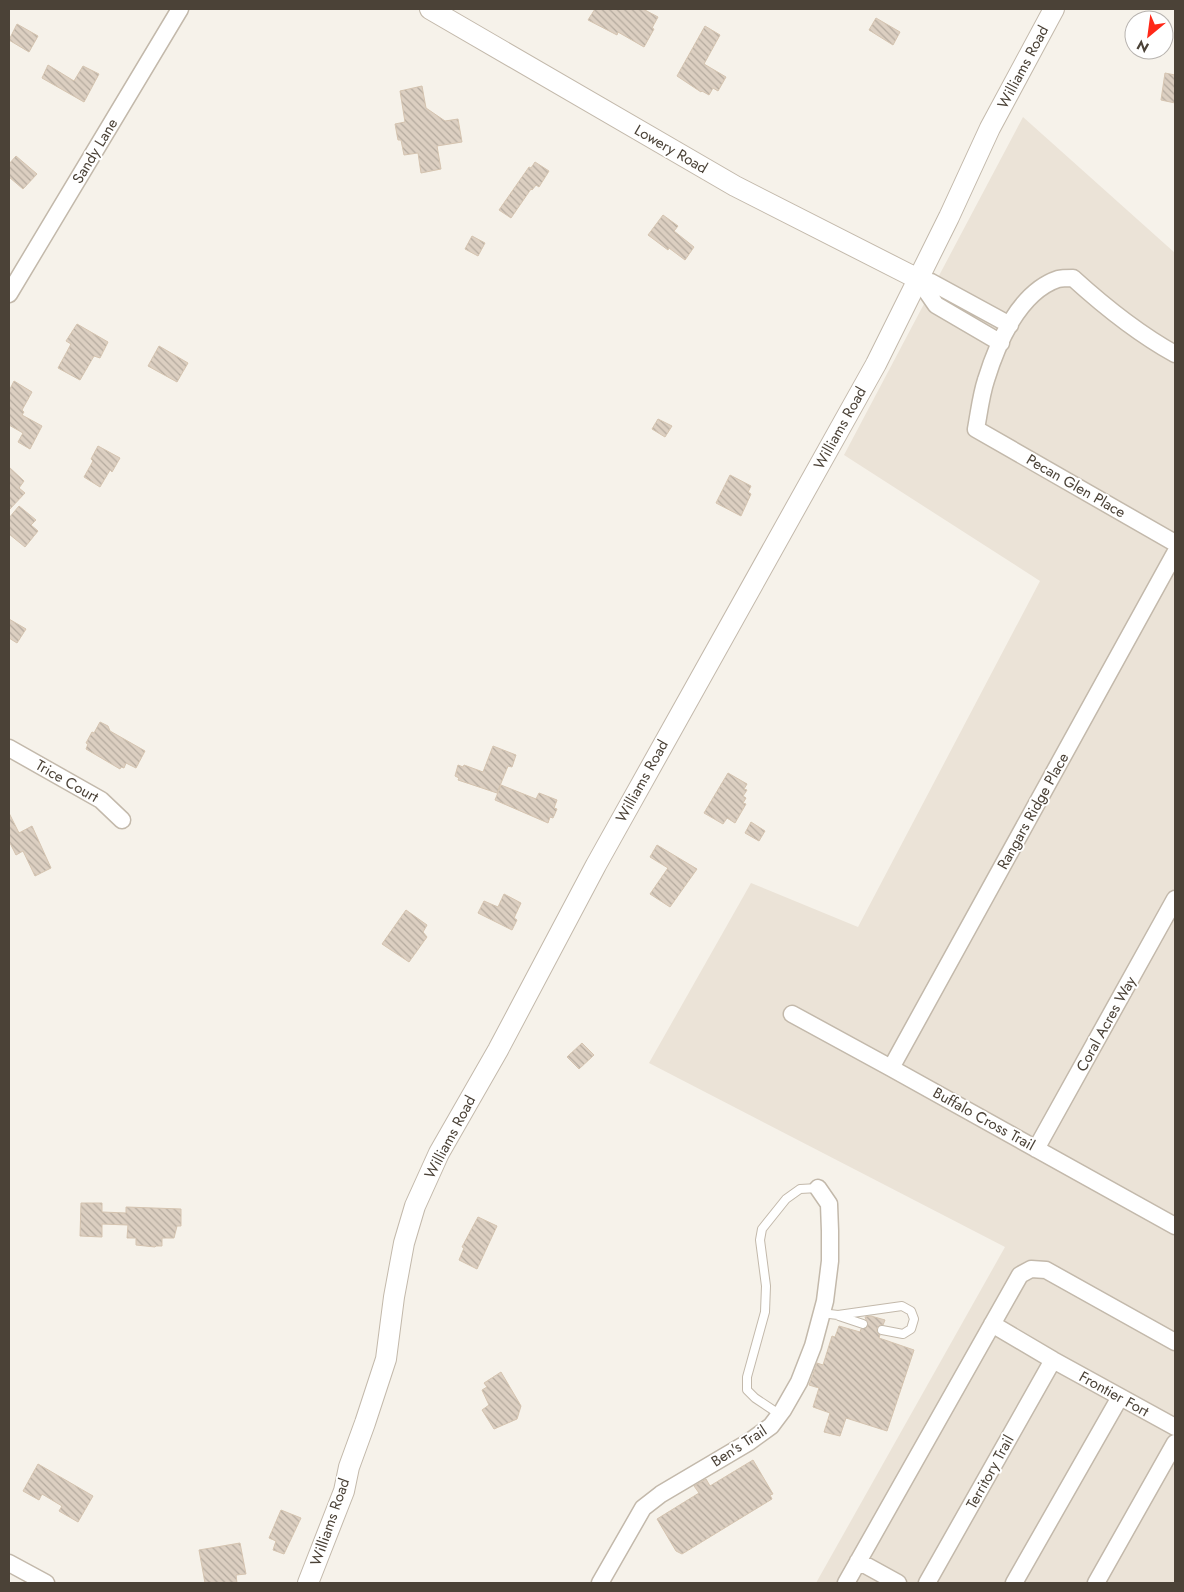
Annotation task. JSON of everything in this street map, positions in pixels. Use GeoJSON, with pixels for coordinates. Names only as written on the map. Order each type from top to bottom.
{"type":"FeatureCollection","features":[{"type":"Feature","properties":{"kind":"street","name":"Sandy Lane"},"geometry":{"type":"LineString","coordinates":[[9,294],[180,9]]}},
{"type":"Feature","properties":{"kind":"street","name":"Lowery Road"},"geometry":{"type":"LineString","coordinates":[[430,9],[735,186],[918,280],[931,282],[1010,325]]}},
{"type":"Feature","properties":{"kind":"street","name":"Williams Road"},"geometry":{"type":"LineString","coordinates":[[308,1583],[344,1491],[349,1467],[386,1359],[394,1296],[404,1242],[415,1206],[439,1153],[498,1050],[601,856],[876,364],[990,128],[1054,9]]}},
{"type":"Feature","properties":{"kind":"street"},"geometry":{"type":"LineString","coordinates":[[1001,343],[1015,314],[1028,298],[1058,279],[1073,278],[1109,311],[1175,354]]}},
{"type":"Feature","properties":{"kind":"street","name":"Lowery Road"},"geometry":{"type":"LineString","coordinates":[[918,280],[936,305],[1001,343]]}},
{"type":"Feature","properties":{"kind":"street","name":"Pecan Glen Place"},"geometry":{"type":"LineString","coordinates":[[1001,343],[986,381],[976,429],[1175,543]]}},
{"type":"Feature","properties":{"kind":"street","name":"Rangars Ridge Place"},"geometry":{"type":"LineString","coordinates":[[891,1068],[1175,554]]}},
{"type":"Feature","properties":{"kind":"street","name":"Trice Court"},"geometry":{"type":"LineString","coordinates":[[9,748],[101,800],[122,820]]}},
{"type":"Feature","properties":{"kind":"street","name":"Coral Acres Way"},"geometry":{"type":"LineString","coordinates":[[1036,1149],[1169,925],[1175,899]]}},
{"type":"Feature","properties":{"kind":"street","name":"Buffalo Cross Trail"},"geometry":{"type":"LineString","coordinates":[[792,1014],[1175,1226]]}},
{"type":"Feature","properties":{"kind":"street","name":"Ben's Trail"},"geometry":{"type":"LineString","coordinates":[[600,1583],[642,1508],[661,1494],[749,1442],[771,1426],[799,1382],[812,1346],[830,1314],[830,1231],[828,1204],[818,1188]]}},
{"type":"Feature","properties":{"kind":"street"},"geometry":{"type":"LineString","coordinates":[[846,1583],[1020,1276],[1031,1269],[1046,1270],[1175,1342]]}},
{"type":"Feature","properties":{"kind":"street","name":"Frontier Fort"},"geometry":{"type":"LineString","coordinates":[[992,1324],[1175,1427]]}},
{"type":"Feature","properties":{"kind":"street","name":"Territory Trail"},"geometry":{"type":"LineString","coordinates":[[927,1583],[1053,1360]]}},
{"type":"Feature","properties":{"kind":"street"},"geometry":{"type":"LineString","coordinates":[[1014,1583],[1120,1397]]}},
{"type":"Feature","properties":{"kind":"street"},"geometry":{"type":"LineString","coordinates":[[1096,1583],[1175,1443]]}},
{"type":"Feature","properties":{"kind":"street"},"geometry":{"type":"LineString","coordinates":[[858,1561],[898,1583]]}},
{"type":"Feature","properties":{"kind":"street"},"geometry":{"type":"LineString","coordinates":[[9,1563],[46,1583]]}},
{"type":"Feature","properties":{"kind":"lane"},"geometry":{"type":"LineString","coordinates":[[779,1414],[755,1398],[747,1390],[746,1377],[765,1312],[766,1286],[760,1240],[762,1229],[786,1199],[800,1189],[818,1188]]}},
{"type":"Feature","properties":{"kind":"lane"},"geometry":{"type":"LineString","coordinates":[[830,1314],[902,1306],[911,1311],[914,1319],[911,1329],[903,1334],[882,1330]]}},
{"type":"Feature","properties":{"kind":"lane"},"geometry":{"type":"LineString","coordinates":[[830,1314],[863,1324]]}},
{"type":"Feature","properties":{"kind":"shaded area"},"geometry":{"type":"Polygon","coordinates":[[[1023,117],[1175,253],[1175,1583],[816,1583],[1005,1247],[649,1063],[751,883],[858,927],[1040,581],[844,455],[1023,117]]]}},
{"type":"Feature","properties":{"kind":"building"},"geometry":{"type":"Polygon","coordinates":[[[595,9],[643,9],[658,17],[644,47],[618,32],[617,35],[588,20],[595,9]]]}},
{"type":"Feature","properties":{"kind":"building"},"geometry":{"type":"Polygon","coordinates":[[[876,18],[900,32],[893,45],[869,30],[876,18]]]}},
{"type":"Feature","properties":{"kind":"building"},"geometry":{"type":"Polygon","coordinates":[[[17,24],[38,36],[29,52],[9,40],[17,24]]]}},
{"type":"Feature","properties":{"kind":"building"},"geometry":{"type":"Polygon","coordinates":[[[705,26],[720,35],[704,64],[726,77],[718,91],[713,88],[709,95],[701,92],[677,76],[705,26]]]}},
{"type":"Feature","properties":{"kind":"building"},"geometry":{"type":"Polygon","coordinates":[[[48,65],[74,81],[83,66],[99,74],[84,102],[42,78],[48,65]]]}},
{"type":"Feature","properties":{"kind":"building"},"geometry":{"type":"Polygon","coordinates":[[[1165,73],[1175,75],[1175,103],[1161,100],[1165,73]]]}},
{"type":"Feature","properties":{"kind":"building"},"geometry":{"type":"Polygon","coordinates":[[[422,86],[426,108],[445,121],[458,119],[462,142],[437,146],[441,169],[421,173],[418,153],[404,155],[401,140],[398,140],[395,124],[405,122],[400,91],[422,86]]]}},
{"type":"Feature","properties":{"kind":"building"},"geometry":{"type":"Polygon","coordinates":[[[16,156],[37,174],[23,189],[9,177],[9,164],[16,156]]]}},
{"type":"Feature","properties":{"kind":"building"},"geometry":{"type":"Polygon","coordinates":[[[535,162],[549,171],[539,187],[536,185],[531,189],[511,218],[499,210],[529,167],[531,168],[535,162]]]}},
{"type":"Feature","properties":{"kind":"building"},"geometry":{"type":"Polygon","coordinates":[[[663,215],[678,226],[674,231],[694,247],[685,260],[648,235],[663,215]]]}},
{"type":"Feature","properties":{"kind":"building"},"geometry":{"type":"Polygon","coordinates":[[[472,236],[485,243],[478,256],[465,249],[472,236]]]}},
{"type":"Feature","properties":{"kind":"building"},"geometry":{"type":"Polygon","coordinates":[[[77,324],[108,342],[100,358],[94,356],[80,380],[58,368],[71,344],[66,341],[77,324]]]}},
{"type":"Feature","properties":{"kind":"building"},"geometry":{"type":"Polygon","coordinates":[[[159,346],[188,363],[177,382],[148,366],[159,346]]]}},
{"type":"Feature","properties":{"kind":"building"},"geometry":{"type":"Polygon","coordinates":[[[14,381],[32,392],[22,410],[24,412],[22,415],[42,426],[30,449],[18,442],[23,433],[9,425],[9,391],[14,381]]]}},
{"type":"Feature","properties":{"kind":"building"},"geometry":{"type":"Polygon","coordinates":[[[658,419],[672,426],[665,437],[652,429],[658,419]]]}},
{"type":"Feature","properties":{"kind":"building"},"geometry":{"type":"Polygon","coordinates":[[[98,446],[120,458],[100,487],[84,477],[93,461],[91,459],[98,446]]]}},
{"type":"Feature","properties":{"kind":"building"},"geometry":{"type":"Polygon","coordinates":[[[9,467],[24,481],[19,488],[25,493],[9,510],[9,467]]]}},
{"type":"Feature","properties":{"kind":"building"},"geometry":{"type":"Polygon","coordinates":[[[730,475],[751,486],[748,492],[751,494],[741,516],[716,503],[730,475]]]}},
{"type":"Feature","properties":{"kind":"building"},"geometry":{"type":"Polygon","coordinates":[[[19,506],[36,520],[31,525],[38,531],[25,547],[9,534],[9,518],[19,506]]]}},
{"type":"Feature","properties":{"kind":"building"},"geometry":{"type":"Polygon","coordinates":[[[9,619],[26,629],[17,643],[9,638],[9,619]]]}},
{"type":"Feature","properties":{"kind":"building"},"geometry":{"type":"Polygon","coordinates":[[[100,722],[108,726],[110,731],[145,751],[136,768],[126,763],[124,768],[121,767],[120,769],[86,749],[88,744],[86,743],[100,722]]]}},
{"type":"Feature","properties":{"kind":"building"},"geometry":{"type":"Polygon","coordinates":[[[493,746],[516,755],[512,767],[508,766],[497,793],[458,780],[459,778],[455,776],[458,765],[463,767],[464,765],[483,772],[493,746]]]}},
{"type":"Feature","properties":{"kind":"building"},"geometry":{"type":"Polygon","coordinates":[[[728,773],[747,784],[744,789],[747,790],[743,796],[746,798],[743,803],[746,804],[735,823],[727,818],[723,824],[704,813],[728,773]]]}},
{"type":"Feature","properties":{"kind":"building"},"geometry":{"type":"Polygon","coordinates":[[[501,785],[536,799],[539,793],[557,800],[554,808],[557,809],[553,818],[550,817],[548,823],[495,800],[501,785]]]}},
{"type":"Feature","properties":{"kind":"building"},"geometry":{"type":"Polygon","coordinates":[[[9,813],[19,833],[32,826],[51,868],[35,876],[23,851],[16,855],[9,841],[9,813]]]}},
{"type":"Feature","properties":{"kind":"building"},"geometry":{"type":"Polygon","coordinates":[[[751,822],[765,831],[759,841],[745,833],[751,822]]]}},
{"type":"Feature","properties":{"kind":"building"},"geometry":{"type":"Polygon","coordinates":[[[657,845],[697,869],[670,907],[650,894],[668,868],[650,857],[657,845]]]}},
{"type":"Feature","properties":{"kind":"building"},"geometry":{"type":"Polygon","coordinates":[[[504,894],[521,903],[514,918],[517,920],[512,930],[478,913],[484,901],[498,907],[504,894]]]}},
{"type":"Feature","properties":{"kind":"building"},"geometry":{"type":"Polygon","coordinates":[[[406,910],[427,925],[423,932],[427,937],[409,962],[382,944],[406,910]]]}},
{"type":"Feature","properties":{"kind":"building"},"geometry":{"type":"Polygon","coordinates":[[[582,1043],[594,1055],[579,1069],[567,1057],[582,1043]]]}},
{"type":"Feature","properties":{"kind":"building"},"geometry":{"type":"Polygon","coordinates":[[[81,1203],[102,1203],[102,1212],[126,1213],[126,1207],[181,1209],[181,1226],[177,1226],[174,1238],[162,1238],[162,1246],[155,1247],[136,1245],[136,1238],[127,1238],[128,1225],[102,1224],[102,1237],[80,1236],[81,1203]]]}},
{"type":"Feature","properties":{"kind":"building"},"geometry":{"type":"Polygon","coordinates":[[[478,1217],[497,1226],[477,1269],[459,1260],[464,1248],[462,1247],[478,1217]]]}},
{"type":"Feature","properties":{"kind":"building"},"geometry":{"type":"Polygon","coordinates":[[[871,1316],[885,1320],[883,1325],[877,1328],[877,1332],[880,1335],[879,1338],[914,1350],[887,1431],[846,1418],[840,1436],[824,1432],[830,1413],[813,1407],[819,1388],[809,1385],[817,1363],[823,1365],[832,1336],[835,1337],[839,1326],[860,1332],[861,1329],[866,1328],[868,1325],[865,1317],[871,1316]]]}},
{"type":"Feature","properties":{"kind":"building"},"geometry":{"type":"Polygon","coordinates":[[[501,1372],[521,1406],[517,1419],[494,1429],[482,1410],[489,1405],[482,1390],[487,1387],[484,1383],[501,1372]]]}},
{"type":"Feature","properties":{"kind":"building"},"geometry":{"type":"Polygon","coordinates":[[[753,1460],[773,1494],[770,1495],[772,1499],[682,1554],[676,1551],[657,1519],[699,1493],[694,1486],[706,1479],[710,1486],[753,1460]]]}},
{"type":"Feature","properties":{"kind":"building"},"geometry":{"type":"Polygon","coordinates":[[[38,1464],[93,1496],[78,1522],[59,1511],[62,1506],[42,1494],[39,1500],[23,1491],[38,1464]]]}},
{"type":"Feature","properties":{"kind":"building"},"geometry":{"type":"Polygon","coordinates":[[[281,1510],[301,1518],[284,1554],[273,1550],[276,1541],[269,1538],[281,1510]]]}},
{"type":"Feature","properties":{"kind":"building"},"geometry":{"type":"Polygon","coordinates":[[[240,1543],[246,1574],[236,1575],[237,1583],[205,1583],[199,1550],[240,1543]]]}}]}
